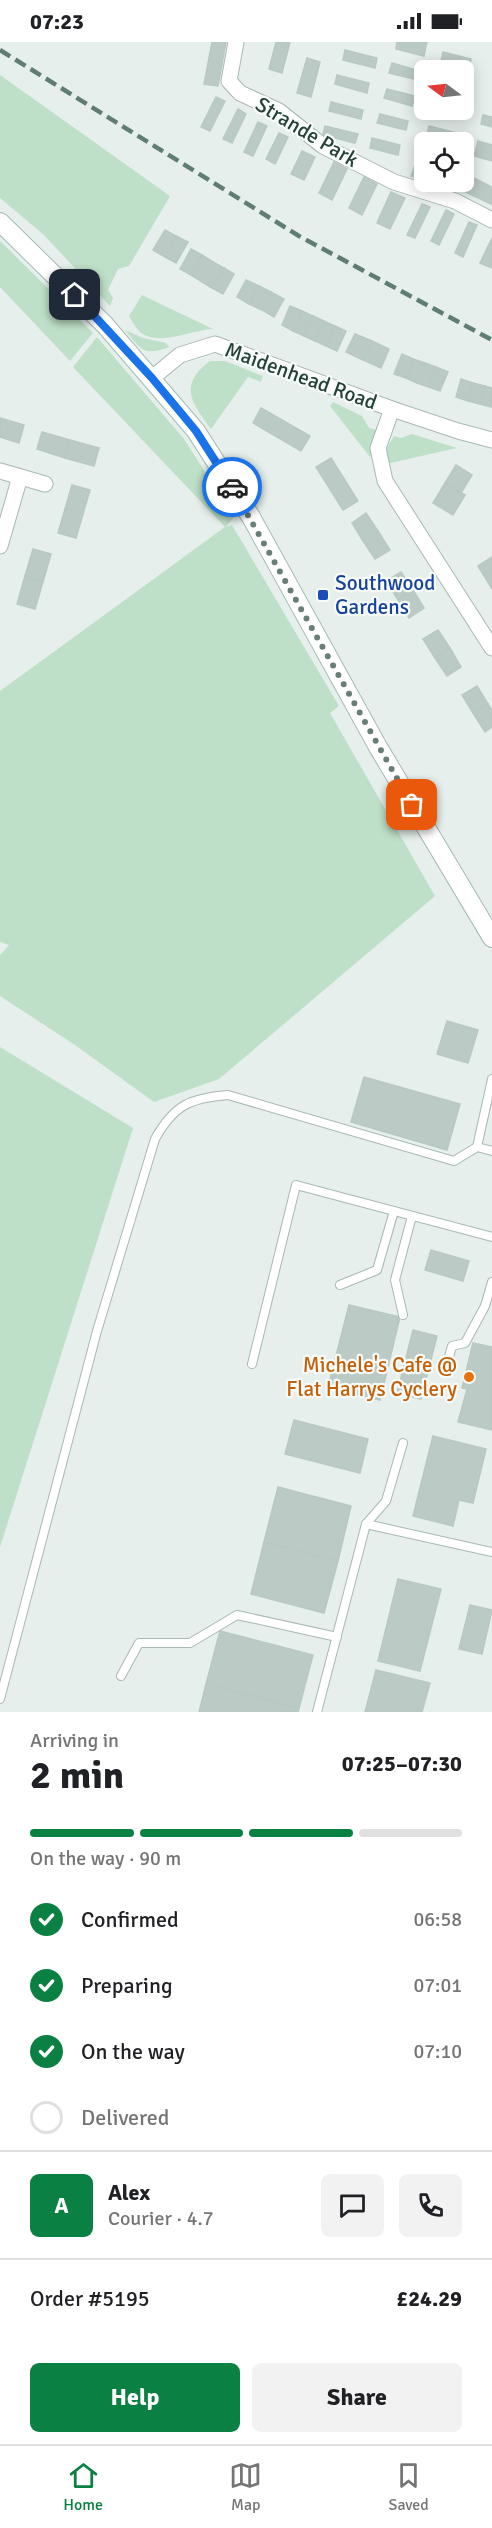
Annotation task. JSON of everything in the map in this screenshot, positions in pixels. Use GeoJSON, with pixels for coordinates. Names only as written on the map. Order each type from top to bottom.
{"type":"FeatureCollection","features":[{"type":"Feature","properties":{"kind":"main road"},"geometry":{"type":"LineString","coordinates":[[0,222],[105,325],[196,431],[251,517],[378,747],[492,938]]}},
{"type":"Feature","properties":{"kind":"street","name":"Strande Park"},"geometry":{"type":"LineString","coordinates":[[236,42],[229,81],[240,93],[279,111],[323,146],[394,182],[455,201],[492,220]]}},
{"type":"Feature","properties":{"kind":"street","name":"Maidenhead Road"},"geometry":{"type":"LineString","coordinates":[[152,378],[180,355],[215,344],[392,409],[492,440]]}},
{"type":"Feature","properties":{"kind":"street"},"geometry":{"type":"LineString","coordinates":[[392,409],[378,448],[385,481],[492,648]]}},
{"type":"Feature","properties":{"kind":"street"},"geometry":{"type":"LineString","coordinates":[[0,471],[45,484]]}},
{"type":"Feature","properties":{"kind":"street"},"geometry":{"type":"LineString","coordinates":[[0,546],[20,477]]}},
{"type":"Feature","properties":{"kind":"lane"},"geometry":{"type":"LineString","coordinates":[[0,1699],[47,1513],[97,1330],[155,1139],[167,1119],[185,1105],[204,1097],[228,1095],[454,1161],[477,1147],[492,1078]]}},
{"type":"Feature","properties":{"kind":"lane"},"geometry":{"type":"LineString","coordinates":[[477,1147],[492,1152]]}},
{"type":"Feature","properties":{"kind":"lane"},"geometry":{"type":"LineString","coordinates":[[252,1364],[296,1185],[492,1237]]}},
{"type":"Feature","properties":{"kind":"lane"},"geometry":{"type":"LineString","coordinates":[[340,1285],[377,1270],[394,1211]]}},
{"type":"Feature","properties":{"kind":"lane"},"geometry":{"type":"LineString","coordinates":[[403,1315],[395,1280],[412,1216]]}},
{"type":"Feature","properties":{"kind":"lane"},"geometry":{"type":"LineString","coordinates":[[447,1364],[452,1346],[465,1343],[485,1306],[492,1282]]}},
{"type":"Feature","properties":{"kind":"lane"},"geometry":{"type":"LineString","coordinates":[[317,1712],[366,1524],[386,1501],[403,1443]]}},
{"type":"Feature","properties":{"kind":"lane"},"geometry":{"type":"LineString","coordinates":[[366,1524],[492,1552]]}},
{"type":"Feature","properties":{"kind":"lane"},"geometry":{"type":"LineString","coordinates":[[121,1676],[139,1643],[190,1643],[237,1615],[337,1637]]}},
{"type":"Feature","properties":{"kind":"green space"},"geometry":{"type":"Polygon","coordinates":[[[0,75],[170,196],[129,266],[118,269],[108,290],[113,298],[110,306],[44,235],[0,198],[0,75]]]}},
{"type":"Feature","properties":{"kind":"green space"},"geometry":{"type":"Polygon","coordinates":[[[0,241],[93,333],[70,361],[0,287],[0,241]]]}},
{"type":"Feature","properties":{"kind":"green space"},"geometry":{"type":"Polygon","coordinates":[[[142,295],[213,329],[166,338],[148,336],[140,332],[129,316],[142,295]]]}},
{"type":"Feature","properties":{"kind":"green space"},"geometry":{"type":"Polygon","coordinates":[[[125,330],[143,338],[166,343],[169,347],[148,351],[139,346],[125,330]]]}},
{"type":"Feature","properties":{"kind":"green space"},"geometry":{"type":"Polygon","coordinates":[[[97,337],[184,439],[234,517],[226,527],[232,525],[339,706],[330,713],[435,896],[219,1079],[154,1102],[75,1045],[0,996],[0,955],[9,945],[0,942],[0,691],[225,527],[73,367],[97,337]]]}},
{"type":"Feature","properties":{"kind":"green space"},"geometry":{"type":"Polygon","coordinates":[[[210,361],[225,361],[263,376],[261,382],[248,377],[211,429],[193,402],[191,394],[194,378],[210,361]]]}},
{"type":"Feature","properties":{"kind":"green space"},"geometry":{"type":"Polygon","coordinates":[[[333,402],[362,416],[369,428],[377,430],[370,457],[330,406],[333,402]]]}},
{"type":"Feature","properties":{"kind":"green space"},"geometry":{"type":"Polygon","coordinates":[[[412,434],[457,448],[386,464],[387,448],[394,436],[401,438],[412,434]]]}},
{"type":"Feature","properties":{"kind":"green space"},"geometry":{"type":"Polygon","coordinates":[[[0,1047],[133,1128],[0,1547],[0,1047]]]}},
{"type":"Feature","properties":{"kind":"building"},"geometry":{"type":"Polygon","coordinates":[[[212,42],[226,42],[218,86],[204,84],[212,42]]]}},
{"type":"Feature","properties":{"kind":"building"},"geometry":{"type":"Polygon","coordinates":[[[276,42],[290,42],[282,73],[269,69],[276,42]]]}},
{"type":"Feature","properties":{"kind":"building"},"geometry":{"type":"Polygon","coordinates":[[[397,42],[427,42],[424,56],[396,49],[397,42]]]}},
{"type":"Feature","properties":{"kind":"building"},"geometry":{"type":"Polygon","coordinates":[[[345,50],[377,58],[375,68],[343,60],[345,50]]]}},
{"type":"Feature","properties":{"kind":"building"},"geometry":{"type":"Polygon","coordinates":[[[443,52],[471,59],[471,60],[441,60],[443,52]]]}},
{"type":"Feature","properties":{"kind":"building"},"geometry":{"type":"Polygon","coordinates":[[[307,58],[320,62],[311,97],[297,93],[307,58]]]}},
{"type":"Feature","properties":{"kind":"building"},"geometry":{"type":"Polygon","coordinates":[[[392,63],[414,69],[414,79],[389,73],[392,63]]]}},
{"type":"Feature","properties":{"kind":"building"},"geometry":{"type":"Polygon","coordinates":[[[337,75],[369,83],[367,93],[335,84],[337,75]]]}},
{"type":"Feature","properties":{"kind":"building"},"geometry":{"type":"Polygon","coordinates":[[[387,89],[414,96],[412,106],[384,98],[387,89]]]}},
{"type":"Feature","properties":{"kind":"building"},"geometry":{"type":"Polygon","coordinates":[[[216,97],[225,101],[210,131],[201,127],[216,97]]]}},
{"type":"Feature","properties":{"kind":"building"},"geometry":{"type":"Polygon","coordinates":[[[331,102],[363,110],[361,119],[329,111],[331,102]]]}},
{"type":"Feature","properties":{"kind":"building"},"geometry":{"type":"Polygon","coordinates":[[[238,109],[246,114],[232,143],[223,139],[238,109]]]}},
{"type":"Feature","properties":{"kind":"building"},"geometry":{"type":"Polygon","coordinates":[[[380,114],[408,121],[406,130],[377,123],[380,114]]]}},
{"type":"Feature","properties":{"kind":"building"},"geometry":{"type":"Polygon","coordinates":[[[483,115],[492,117],[492,127],[481,124],[483,115]]]}},
{"type":"Feature","properties":{"kind":"building"},"geometry":{"type":"Polygon","coordinates":[[[258,122],[267,126],[253,156],[244,152],[258,122]]]}},
{"type":"Feature","properties":{"kind":"building"},"geometry":{"type":"Polygon","coordinates":[[[325,126],[358,134],[355,143],[323,135],[325,126]]]}},
{"type":"Feature","properties":{"kind":"building"},"geometry":{"type":"Polygon","coordinates":[[[429,126],[453,132],[428,132],[429,126]]]}},
{"type":"Feature","properties":{"kind":"building"},"geometry":{"type":"Polygon","coordinates":[[[279,133],[288,137],[275,164],[266,159],[279,133]]]}},
{"type":"Feature","properties":{"kind":"building"},"geometry":{"type":"Polygon","coordinates":[[[372,138],[400,145],[398,155],[370,148],[372,138]]]}},
{"type":"Feature","properties":{"kind":"building"},"geometry":{"type":"Polygon","coordinates":[[[478,141],[492,145],[492,161],[474,156],[478,141]]]}},
{"type":"Feature","properties":{"kind":"building"},"geometry":{"type":"Polygon","coordinates":[[[302,151],[315,157],[304,180],[291,174],[302,151]]]}},
{"type":"Feature","properties":{"kind":"building"},"geometry":{"type":"Polygon","coordinates":[[[334,162],[347,169],[332,200],[319,193],[334,162]]]}},
{"type":"Feature","properties":{"kind":"building"},"geometry":{"type":"Polygon","coordinates":[[[364,177],[377,184],[362,215],[349,208],[364,177]]]}},
{"type":"Feature","properties":{"kind":"building"},"geometry":{"type":"Polygon","coordinates":[[[474,178],[492,187],[491,204],[465,192],[474,192],[474,178]]]}},
{"type":"Feature","properties":{"kind":"building"},"geometry":{"type":"Polygon","coordinates":[[[391,192],[405,198],[390,229],[377,223],[391,192]]]}},
{"type":"Feature","properties":{"kind":"building"},"geometry":{"type":"Polygon","coordinates":[[[422,204],[430,207],[415,238],[407,235],[422,204]]]}},
{"type":"Feature","properties":{"kind":"building"},"geometry":{"type":"Polygon","coordinates":[[[446,210],[454,214],[439,245],[431,241],[446,210]]]}},
{"type":"Feature","properties":{"kind":"building"},"geometry":{"type":"Polygon","coordinates":[[[469,222],[477,225],[463,257],[455,253],[469,222]]]}},
{"type":"Feature","properties":{"kind":"building"},"geometry":{"type":"Polygon","coordinates":[[[165,230],[176,236],[165,257],[153,250],[165,230]]]}},
{"type":"Feature","properties":{"kind":"building"},"geometry":{"type":"Polygon","coordinates":[[[176,236],[188,242],[176,263],[165,257],[176,236]]]}},
{"type":"Feature","properties":{"kind":"building"},"geometry":{"type":"Polygon","coordinates":[[[492,238],[492,268],[480,263],[492,238]]]}},
{"type":"Feature","properties":{"kind":"building"},"geometry":{"type":"Polygon","coordinates":[[[191,249],[202,255],[191,275],[180,269],[191,249]]]}},
{"type":"Feature","properties":{"kind":"building"},"geometry":{"type":"Polygon","coordinates":[[[202,255],[213,262],[202,282],[191,275],[202,255]]]}},
{"type":"Feature","properties":{"kind":"building"},"geometry":{"type":"Polygon","coordinates":[[[213,262],[224,268],[212,288],[202,282],[213,262]]]}},
{"type":"Feature","properties":{"kind":"building"},"geometry":{"type":"Polygon","coordinates":[[[224,268],[234,274],[223,294],[212,288],[224,268]]]}},
{"type":"Feature","properties":{"kind":"building"},"geometry":{"type":"Polygon","coordinates":[[[246,280],[259,286],[249,304],[237,297],[246,280]]]}},
{"type":"Feature","properties":{"kind":"building"},"geometry":{"type":"Polygon","coordinates":[[[259,286],[271,292],[262,310],[249,304],[259,286]]]}},
{"type":"Feature","properties":{"kind":"building"},"geometry":{"type":"Polygon","coordinates":[[[271,292],[284,299],[274,317],[262,310],[271,292]]]}},
{"type":"Feature","properties":{"kind":"building"},"geometry":{"type":"Polygon","coordinates":[[[290,306],[302,311],[293,331],[282,325],[290,306]]]}},
{"type":"Feature","properties":{"kind":"building"},"geometry":{"type":"Polygon","coordinates":[[[302,311],[313,316],[304,336],[293,331],[302,311]]]}},
{"type":"Feature","properties":{"kind":"building"},"geometry":{"type":"Polygon","coordinates":[[[313,316],[324,321],[315,341],[304,336],[313,316]]]}},
{"type":"Feature","properties":{"kind":"building"},"geometry":{"type":"Polygon","coordinates":[[[324,321],[335,326],[326,346],[315,341],[324,321]]]}},
{"type":"Feature","properties":{"kind":"building"},"geometry":{"type":"Polygon","coordinates":[[[335,326],[346,331],[337,351],[326,346],[335,326]]]}},
{"type":"Feature","properties":{"kind":"building"},"geometry":{"type":"Polygon","coordinates":[[[355,334],[372,341],[363,360],[346,352],[355,334]]]}},
{"type":"Feature","properties":{"kind":"building"},"geometry":{"type":"Polygon","coordinates":[[[372,341],[389,349],[381,368],[363,360],[372,341]]]}},
{"type":"Feature","properties":{"kind":"building"},"geometry":{"type":"Polygon","coordinates":[[[402,354],[413,359],[406,378],[394,374],[402,354]]]}},
{"type":"Feature","properties":{"kind":"building"},"geometry":{"type":"Polygon","coordinates":[[[413,359],[425,363],[417,383],[406,378],[413,359]]]}},
{"type":"Feature","properties":{"kind":"building"},"geometry":{"type":"Polygon","coordinates":[[[425,363],[436,367],[429,387],[417,383],[425,363]]]}},
{"type":"Feature","properties":{"kind":"building"},"geometry":{"type":"Polygon","coordinates":[[[436,367],[448,372],[440,391],[429,387],[436,367]]]}},
{"type":"Feature","properties":{"kind":"building"},"geometry":{"type":"Polygon","coordinates":[[[461,379],[473,383],[468,401],[456,397],[461,379]]]}},
{"type":"Feature","properties":{"kind":"building"},"geometry":{"type":"Polygon","coordinates":[[[473,383],[485,386],[480,404],[468,401],[473,383]]]}},
{"type":"Feature","properties":{"kind":"building"},"geometry":{"type":"Polygon","coordinates":[[[485,386],[492,388],[491,407],[480,404],[485,386]]]}},
{"type":"Feature","properties":{"kind":"building"},"geometry":{"type":"Polygon","coordinates":[[[261,408],[310,436],[301,451],[253,423],[261,408]]]}},
{"type":"Feature","properties":{"kind":"building"},"geometry":{"type":"Polygon","coordinates":[[[0,418],[24,425],[19,443],[0,437],[0,418]]]}},
{"type":"Feature","properties":{"kind":"building"},"geometry":{"type":"Polygon","coordinates":[[[42,432],[70,440],[65,458],[37,449],[42,432]]]}},
{"type":"Feature","properties":{"kind":"building"},"geometry":{"type":"Polygon","coordinates":[[[70,440],[99,448],[94,466],[65,458],[70,440]]]}},
{"type":"Feature","properties":{"kind":"building"},"geometry":{"type":"Polygon","coordinates":[[[331,458],[358,501],[343,510],[316,467],[331,458]]]}},
{"type":"Feature","properties":{"kind":"building"},"geometry":{"type":"Polygon","coordinates":[[[456,465],[472,475],[461,493],[445,483],[456,465]]]}},
{"type":"Feature","properties":{"kind":"building"},"geometry":{"type":"Polygon","coordinates":[[[445,483],[465,495],[453,515],[433,503],[445,483]]]}},
{"type":"Feature","properties":{"kind":"building"},"geometry":{"type":"Polygon","coordinates":[[[72,485],[90,490],[83,514],[65,509],[72,485]]]}},
{"type":"Feature","properties":{"kind":"building"},"geometry":{"type":"Polygon","coordinates":[[[65,509],[83,514],[76,538],[58,533],[65,509]]]}},
{"type":"Feature","properties":{"kind":"building"},"geometry":{"type":"Polygon","coordinates":[[[366,513],[378,531],[363,541],[352,523],[366,513]]]}},
{"type":"Feature","properties":{"kind":"building"},"geometry":{"type":"Polygon","coordinates":[[[378,531],[390,550],[375,559],[363,541],[378,531]]]}},
{"type":"Feature","properties":{"kind":"building"},"geometry":{"type":"Polygon","coordinates":[[[33,549],[51,554],[43,582],[25,576],[33,549]]]}},
{"type":"Feature","properties":{"kind":"building"},"geometry":{"type":"Polygon","coordinates":[[[492,557],[492,589],[478,566],[492,557]]]}},
{"type":"Feature","properties":{"kind":"building"},"geometry":{"type":"Polygon","coordinates":[[[401,572],[413,590],[398,600],[386,581],[401,572]]]}},
{"type":"Feature","properties":{"kind":"building"},"geometry":{"type":"Polygon","coordinates":[[[25,576],[43,582],[35,609],[17,604],[25,576]]]}},
{"type":"Feature","properties":{"kind":"building"},"geometry":{"type":"Polygon","coordinates":[[[413,590],[424,608],[409,618],[398,600],[413,590]]]}},
{"type":"Feature","properties":{"kind":"building"},"geometry":{"type":"Polygon","coordinates":[[[438,630],[450,648],[435,658],[423,639],[438,630]]]}},
{"type":"Feature","properties":{"kind":"building"},"geometry":{"type":"Polygon","coordinates":[[[450,648],[461,667],[447,676],[435,658],[450,648]]]}},
{"type":"Feature","properties":{"kind":"building"},"geometry":{"type":"Polygon","coordinates":[[[477,686],[488,704],[473,713],[462,695],[477,686]]]}},
{"type":"Feature","properties":{"kind":"building"},"geometry":{"type":"Polygon","coordinates":[[[488,704],[492,710],[492,727],[485,732],[473,713],[488,704]]]}},
{"type":"Feature","properties":{"kind":"building"},"geometry":{"type":"Polygon","coordinates":[[[447,1021],[478,1030],[468,1063],[437,1054],[447,1021]]]}},
{"type":"Feature","properties":{"kind":"building"},"geometry":{"type":"Polygon","coordinates":[[[364,1077],[460,1104],[447,1150],[351,1122],[364,1077]]]}},
{"type":"Feature","properties":{"kind":"building"},"geometry":{"type":"Polygon","coordinates":[[[431,1250],[469,1261],[463,1281],[425,1270],[431,1250]]]}},
{"type":"Feature","properties":{"kind":"building"},"geometry":{"type":"Polygon","coordinates":[[[349,1305],[400,1317],[380,1400],[328,1387],[349,1305]]]}},
{"type":"Feature","properties":{"kind":"building"},"geometry":{"type":"Polygon","coordinates":[[[413,1330],[437,1336],[421,1399],[397,1393],[413,1330]]]}},
{"type":"Feature","properties":{"kind":"building"},"geometry":{"type":"Polygon","coordinates":[[[473,1343],[492,1347],[492,1430],[458,1422],[467,1389],[462,1388],[473,1343]]]}},
{"type":"Feature","properties":{"kind":"building"},"geometry":{"type":"Polygon","coordinates":[[[294,1420],[368,1439],[360,1473],[285,1454],[294,1420]]]}},
{"type":"Feature","properties":{"kind":"building"},"geometry":{"type":"Polygon","coordinates":[[[433,1436],[486,1449],[473,1503],[459,1500],[453,1526],[413,1516],[433,1436]]]}},
{"type":"Feature","properties":{"kind":"building"},"geometry":{"type":"Polygon","coordinates":[[[278,1487],[351,1506],[338,1561],[264,1542],[278,1487]]]}},
{"type":"Feature","properties":{"kind":"building"},"geometry":{"type":"Polygon","coordinates":[[[264,1542],[338,1561],[324,1613],[251,1594],[264,1542]]]}},
{"type":"Feature","properties":{"kind":"building"},"geometry":{"type":"Polygon","coordinates":[[[398,1579],[441,1589],[420,1671],[378,1661],[398,1579]]]}},
{"type":"Feature","properties":{"kind":"building"},"geometry":{"type":"Polygon","coordinates":[[[470,1605],[492,1610],[482,1654],[459,1649],[470,1605]]]}},
{"type":"Feature","properties":{"kind":"building"},"geometry":{"type":"Polygon","coordinates":[[[220,1631],[313,1655],[299,1708],[206,1684],[220,1631]]]}},
{"type":"Feature","properties":{"kind":"building"},"geometry":{"type":"Polygon","coordinates":[[[376,1670],[430,1683],[422,1712],[365,1712],[376,1670]]]}},
{"type":"Feature","properties":{"kind":"building"},"geometry":{"type":"Polygon","coordinates":[[[206,1684],[299,1708],[298,1712],[199,1712],[206,1684]]]}},
{"type":"Feature","properties":{"kind":"railway"},"geometry":{"type":"LineString","coordinates":[[0,50],[299,236],[492,340]]}},
{"type":"Feature","properties":{"kind":"way so far"},"geometry":{"type":"LineString","coordinates":[[232,487],[412,805]]}},
{"type":"Feature","properties":{"kind":"place","name":"Southwood Gardens"},"geometry":{"type":"Point","coordinates":[323,595]}},
{"type":"Feature","properties":{"kind":"place","name":"Michele's Cafe @ Flat Harrys Cyclery"},"geometry":{"type":"Point","coordinates":[469,1377]}},
{"type":"Feature","properties":{"kind":"route"},"geometry":{"type":"LineString","coordinates":[[75,295],[105,325],[196,431],[232,487]]}}]}
